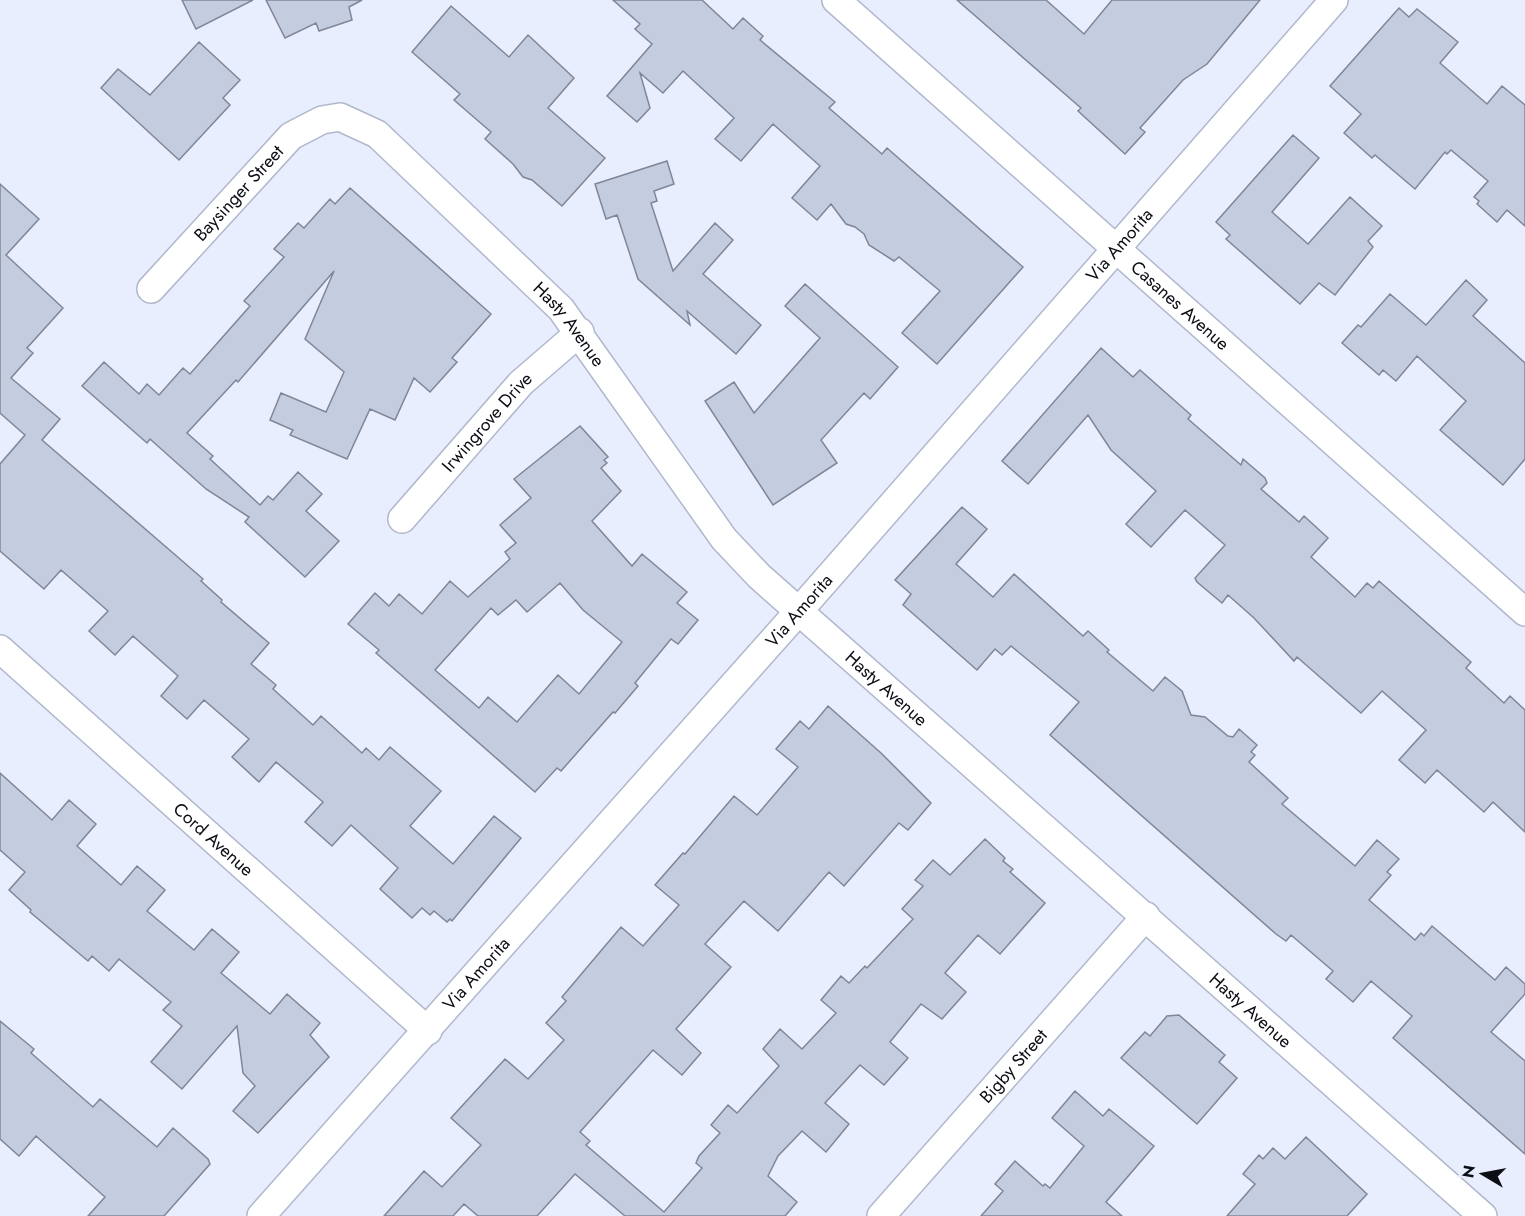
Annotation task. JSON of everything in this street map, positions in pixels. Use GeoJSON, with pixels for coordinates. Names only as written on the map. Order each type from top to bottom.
{"type":"FeatureCollection","features":[{"type":"Feature","properties":{"kind":"street","name":"Casanes Avenue"},"geometry":{"type":"LineString","coordinates":[[836,0],[1525,612]]}},
{"type":"Feature","properties":{"kind":"street","name":"Via Amorita"},"geometry":{"type":"LineString","coordinates":[[261,1216],[428,1031],[798,612],[1334,0]]}},
{"type":"Feature","properties":{"kind":"street","name":"Baysinger Street"},"geometry":{"type":"LineString","coordinates":[[151,289],[291,136],[322,120],[340,117]]}},
{"type":"Feature","properties":{"kind":"street","name":"Hasty Avenue"},"geometry":{"type":"LineString","coordinates":[[340,117],[365,126],[388,143],[434,191],[542,288],[580,332],[724,539],[798,612],[1146,916],[1477,1214]]}},
{"type":"Feature","properties":{"kind":"street","name":"Irwingrove Drive"},"geometry":{"type":"LineString","coordinates":[[402,519],[521,383],[580,332]]}},
{"type":"Feature","properties":{"kind":"street","name":"Cord Avenue"},"geometry":{"type":"LineString","coordinates":[[0,649],[428,1031]]}},
{"type":"Feature","properties":{"kind":"street","name":"Bigby Street"},"geometry":{"type":"LineString","coordinates":[[881,1216],[1146,916]]}},
{"type":"Feature","properties":{"kind":"building"},"geometry":{"type":"Polygon","coordinates":[[[182,0],[253,0],[196,29],[182,0]]]}},
{"type":"Feature","properties":{"kind":"building"},"geometry":{"type":"Polygon","coordinates":[[[266,0],[362,0],[349,7],[352,20],[319,31],[316,23],[285,38],[266,0]]]}},
{"type":"Feature","properties":{"kind":"building"},"geometry":{"type":"Polygon","coordinates":[[[613,0],[702,0],[733,29],[743,18],[763,36],[760,40],[835,102],[829,108],[882,154],[887,148],[1023,267],[937,364],[902,333],[940,291],[899,257],[894,261],[869,245],[864,234],[846,224],[831,204],[817,220],[792,198],[820,166],[773,124],[741,161],[715,139],[734,118],[683,71],[663,93],[640,73],[650,108],[637,122],[607,96],[652,44],[635,29],[640,24],[613,0]]]}},
{"type":"Feature","properties":{"kind":"building"},"geometry":{"type":"Polygon","coordinates":[[[957,0],[1046,0],[1084,34],[1112,0],[1260,0],[1207,64],[1183,80],[1140,128],[1145,132],[1125,154],[1078,111],[1081,108],[957,0]]]}},
{"type":"Feature","properties":{"kind":"building"},"geometry":{"type":"Polygon","coordinates":[[[451,6],[509,57],[528,35],[574,78],[548,108],[605,158],[562,206],[532,180],[523,177],[513,164],[485,139],[491,132],[454,100],[460,94],[412,52],[451,6]]]}},
{"type":"Feature","properties":{"kind":"building"},"geometry":{"type":"Polygon","coordinates":[[[1399,8],[1409,17],[1417,9],[1458,42],[1440,63],[1487,104],[1502,86],[1525,105],[1525,226],[1507,210],[1497,222],[1477,204],[1479,201],[1474,197],[1488,181],[1451,150],[1447,154],[1445,152],[1415,189],[1375,155],[1372,158],[1344,133],[1361,114],[1330,86],[1399,8]]]}},
{"type":"Feature","properties":{"kind":"building"},"geometry":{"type":"Polygon","coordinates":[[[199,42],[240,80],[223,98],[230,105],[179,160],[101,88],[118,69],[150,95],[199,42]]]}},
{"type":"Feature","properties":{"kind":"building"},"geometry":{"type":"Polygon","coordinates":[[[1293,135],[1319,158],[1272,212],[1308,244],[1350,197],[1382,226],[1368,241],[1373,247],[1335,295],[1319,283],[1300,304],[1226,239],[1230,235],[1216,222],[1293,135]]]}},
{"type":"Feature","properties":{"kind":"building"},"geometry":{"type":"Polygon","coordinates":[[[667,161],[674,184],[654,191],[657,201],[651,203],[673,271],[715,223],[733,240],[703,274],[761,325],[736,354],[687,311],[690,325],[638,279],[617,215],[606,219],[595,184],[667,161]]]}},
{"type":"Feature","properties":{"kind":"building"},"geometry":{"type":"Polygon","coordinates":[[[0,184],[39,219],[6,255],[63,308],[27,348],[33,353],[11,378],[60,419],[42,440],[203,579],[201,581],[222,600],[221,602],[269,643],[251,664],[276,685],[273,689],[313,725],[321,716],[362,753],[366,748],[379,760],[390,747],[441,791],[410,826],[453,864],[494,816],[521,838],[452,921],[450,919],[447,922],[434,911],[430,915],[422,908],[412,918],[380,889],[398,868],[351,825],[332,846],[305,822],[323,802],[276,762],[259,782],[232,757],[249,739],[204,700],[187,719],[161,696],[178,676],[133,636],[115,655],[89,631],[108,611],[61,570],[44,589],[0,551],[0,464],[25,435],[0,413],[0,184]]]}},
{"type":"Feature","properties":{"kind":"building"},"geometry":{"type":"Polygon","coordinates":[[[350,188],[491,314],[452,358],[457,362],[430,392],[414,378],[395,420],[370,409],[347,459],[290,435],[293,430],[270,420],[281,393],[326,412],[344,372],[305,339],[334,271],[238,382],[236,380],[187,433],[213,456],[210,459],[260,505],[268,496],[273,500],[298,472],[322,494],[306,511],[339,541],[305,577],[245,522],[249,517],[206,489],[150,439],[147,443],[82,386],[104,362],[139,394],[147,384],[159,395],[183,368],[190,374],[250,306],[244,301],[284,257],[274,249],[298,223],[304,228],[330,199],[335,204],[350,188]]]}},
{"type":"Feature","properties":{"kind":"building"},"geometry":{"type":"Polygon","coordinates":[[[1466,280],[1487,300],[1473,316],[1525,363],[1525,459],[1503,485],[1440,430],[1466,401],[1417,356],[1396,381],[1383,370],[1379,375],[1342,343],[1358,325],[1361,327],[1390,294],[1426,325],[1466,280]]]}},
{"type":"Feature","properties":{"kind":"building"},"geometry":{"type":"Polygon","coordinates":[[[805,284],[898,367],[870,399],[864,393],[821,440],[837,463],[773,505],[705,401],[734,382],[754,413],[820,338],[785,306],[805,284]]]}},
{"type":"Feature","properties":{"kind":"building"},"geometry":{"type":"Polygon","coordinates":[[[1101,348],[1133,377],[1140,370],[1191,415],[1188,419],[1241,465],[1243,459],[1265,478],[1267,483],[1261,489],[1299,522],[1304,516],[1328,538],[1311,557],[1355,597],[1367,583],[1373,588],[1379,581],[1471,662],[1466,668],[1504,703],[1510,696],[1525,710],[1525,832],[1493,802],[1484,812],[1437,770],[1425,783],[1399,760],[1426,730],[1382,691],[1361,713],[1297,657],[1294,661],[1254,618],[1228,595],[1222,603],[1197,582],[1195,578],[1225,545],[1185,510],[1151,547],[1128,526],[1126,524],[1156,491],[1111,450],[1088,415],[1028,484],[1002,461],[1101,348]]]}},
{"type":"Feature","properties":{"kind":"building"},"geometry":{"type":"Polygon","coordinates":[[[580,426],[608,457],[604,460],[607,463],[601,468],[621,491],[592,521],[632,566],[642,554],[687,592],[677,603],[698,620],[678,644],[671,639],[635,683],[638,686],[615,713],[613,712],[561,771],[557,768],[535,792],[376,653],[379,650],[348,624],[375,593],[389,606],[399,594],[422,614],[450,581],[468,597],[510,559],[505,552],[516,543],[500,525],[531,498],[514,479],[580,426]],[[560,583],[527,612],[516,600],[498,615],[491,608],[435,670],[479,708],[488,697],[517,722],[558,675],[579,694],[622,642],[583,610],[560,583]]]}},
{"type":"Feature","properties":{"kind":"building"},"geometry":{"type":"Polygon","coordinates":[[[962,507],[987,529],[956,564],[993,597],[1014,574],[1083,636],[1088,631],[1109,650],[1107,652],[1153,691],[1165,677],[1182,691],[1191,715],[1205,717],[1228,736],[1233,737],[1239,729],[1257,745],[1251,752],[1255,755],[1249,762],[1288,798],[1282,804],[1355,866],[1377,840],[1399,859],[1387,872],[1391,875],[1369,900],[1415,940],[1421,933],[1424,936],[1432,926],[1495,980],[1506,967],[1525,984],[1525,994],[1491,1032],[1525,1061],[1525,1154],[1393,1038],[1412,1016],[1371,981],[1353,1002],[1326,979],[1333,971],[1291,935],[1286,941],[1276,934],[1050,735],[1079,702],[1011,646],[1002,655],[995,649],[977,670],[903,605],[911,594],[895,580],[962,507]]]}},
{"type":"Feature","properties":{"kind":"building"},"geometry":{"type":"Polygon","coordinates":[[[828,706],[881,753],[931,803],[908,830],[899,823],[844,886],[829,872],[778,931],[744,901],[705,944],[731,967],[676,1029],[701,1053],[682,1075],[653,1050],[580,1132],[590,1141],[586,1145],[664,1212],[702,1168],[696,1163],[699,1156],[720,1133],[711,1125],[728,1105],[737,1113],[779,1066],[763,1049],[780,1029],[802,1049],[836,1013],[821,1000],[841,976],[849,983],[865,966],[867,968],[913,919],[902,909],[923,886],[915,880],[933,860],[950,875],[985,839],[1005,858],[1003,861],[1013,869],[1010,872],[1045,903],[1000,954],[978,935],[945,973],[966,992],[942,1019],[921,1004],[890,1042],[908,1058],[884,1085],[860,1065],[825,1103],[849,1124],[826,1152],[802,1131],[778,1156],[768,1176],[797,1202],[785,1216],[625,1216],[575,1174],[537,1216],[478,1216],[464,1204],[453,1216],[384,1216],[424,1171],[442,1187],[481,1145],[451,1118],[505,1059],[528,1079],[564,1040],[546,1023],[566,1001],[562,997],[621,927],[643,946],[679,905],[655,885],[683,853],[685,854],[734,796],[757,815],[798,767],[776,749],[800,721],[809,729],[828,706]]]}},
{"type":"Feature","properties":{"kind":"building"},"geometry":{"type":"Polygon","coordinates":[[[0,773],[52,820],[69,800],[96,824],[77,846],[121,885],[137,866],[165,890],[147,911],[194,950],[212,929],[239,952],[221,973],[270,1014],[287,994],[320,1023],[310,1035],[329,1057],[258,1133],[233,1111],[255,1086],[243,1073],[237,1026],[182,1089],[151,1062],[182,1026],[163,1010],[171,1002],[119,959],[109,971],[92,956],[88,961],[30,912],[31,910],[9,890],[25,872],[0,850],[0,773]]]}},
{"type":"Feature","properties":{"kind":"building"},"geometry":{"type":"Polygon","coordinates":[[[1179,1015],[1225,1055],[1219,1062],[1237,1078],[1197,1124],[1121,1058],[1145,1032],[1150,1036],[1167,1016],[1179,1015]]]}},
{"type":"Feature","properties":{"kind":"building"},"geometry":{"type":"Polygon","coordinates":[[[0,1021],[34,1049],[31,1053],[93,1107],[100,1099],[157,1147],[173,1128],[208,1159],[210,1164],[164,1216],[88,1216],[105,1197],[36,1136],[19,1156],[0,1139],[0,1021]]]}},
{"type":"Feature","properties":{"kind":"building"},"geometry":{"type":"Polygon","coordinates":[[[1075,1091],[1103,1116],[1109,1109],[1154,1146],[1106,1202],[1122,1216],[981,1216],[1003,1191],[995,1184],[1015,1161],[1043,1186],[1045,1184],[1050,1188],[1084,1146],[1052,1118],[1075,1091]]]}},
{"type":"Feature","properties":{"kind":"building"},"geometry":{"type":"Polygon","coordinates":[[[1306,1137],[1367,1194],[1347,1216],[1227,1216],[1255,1184],[1243,1174],[1259,1155],[1263,1159],[1273,1148],[1285,1159],[1306,1137]]]}}]}
